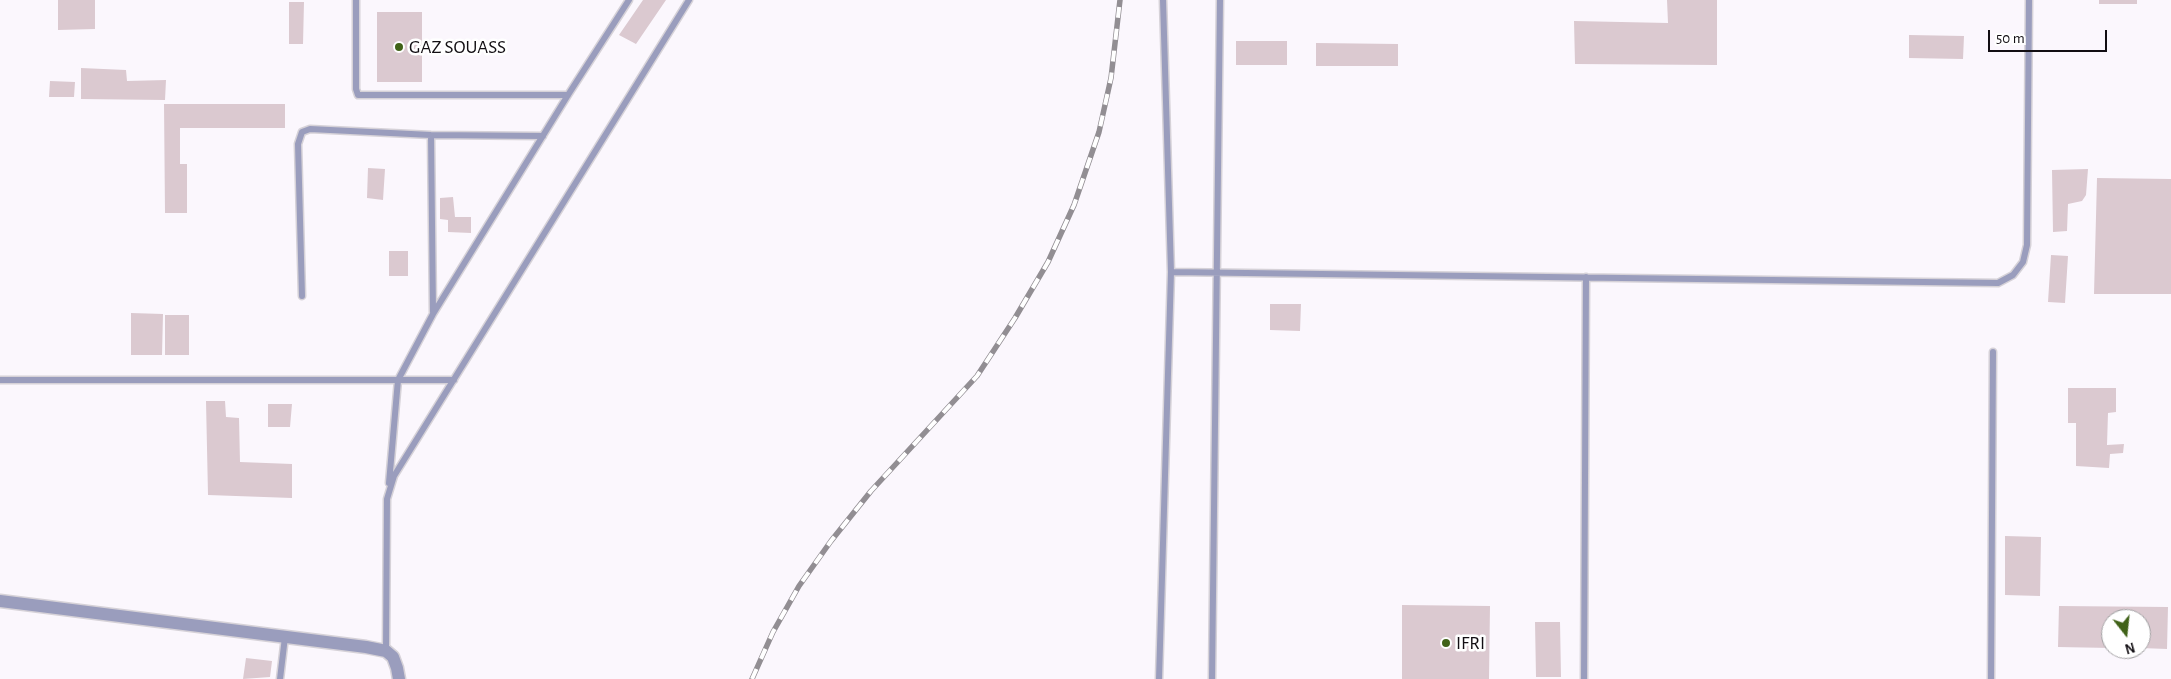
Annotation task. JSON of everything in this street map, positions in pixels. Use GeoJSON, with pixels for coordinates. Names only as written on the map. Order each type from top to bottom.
{"type":"FeatureCollection","features":[{"type":"Feature","properties":{"kind":"street"},"geometry":{"type":"LineString","coordinates":[[0,601],[386,651],[393,657],[398,668],[399,679]]}},
{"type":"Feature","properties":{"kind":"lane"},"geometry":{"type":"LineString","coordinates":[[356,0],[356,89],[358,95],[568,95]]}},
{"type":"Feature","properties":{"kind":"lane"},"geometry":{"type":"LineString","coordinates":[[386,651],[388,499],[398,380],[434,314],[568,95],[629,0]]}},
{"type":"Feature","properties":{"kind":"lane"},"geometry":{"type":"LineString","coordinates":[[388,499],[394,476],[689,0]]}},
{"type":"Feature","properties":{"kind":"lane"},"geometry":{"type":"LineString","coordinates":[[1159,679],[1171,272],[1163,0]]}},
{"type":"Feature","properties":{"kind":"lane"},"geometry":{"type":"LineString","coordinates":[[1212,679],[1220,0]]}},
{"type":"Feature","properties":{"kind":"lane"},"geometry":{"type":"LineString","coordinates":[[1171,272],[1998,283],[2013,275],[2023,262],[2027,245],[2029,0]]}},
{"type":"Feature","properties":{"kind":"lane"},"geometry":{"type":"LineString","coordinates":[[302,296],[298,144],[302,132],[310,129],[431,135],[543,136]]}},
{"type":"Feature","properties":{"kind":"lane"},"geometry":{"type":"LineString","coordinates":[[431,135],[434,314]]}},
{"type":"Feature","properties":{"kind":"lane"},"geometry":{"type":"LineString","coordinates":[[1584,679],[1586,277]]}},
{"type":"Feature","properties":{"kind":"lane"},"geometry":{"type":"LineString","coordinates":[[1991,679],[1993,352]]}},
{"type":"Feature","properties":{"kind":"lane"},"geometry":{"type":"LineString","coordinates":[[0,380],[454,380]]}},
{"type":"Feature","properties":{"kind":"lane"},"geometry":{"type":"LineString","coordinates":[[280,679],[285,637]]}},
{"type":"Feature","properties":{"kind":"building"},"geometry":{"type":"Polygon","coordinates":[[[58,0],[95,0],[95,29],[58,30],[58,0]]]}},
{"type":"Feature","properties":{"kind":"building"},"geometry":{"type":"Polygon","coordinates":[[[643,0],[666,0],[636,44],[619,35],[643,0]]]}},
{"type":"Feature","properties":{"kind":"building"},"geometry":{"type":"Polygon","coordinates":[[[1667,0],[1717,0],[1717,65],[1575,64],[1574,21],[1668,23],[1667,0]]]}},
{"type":"Feature","properties":{"kind":"building"},"geometry":{"type":"Polygon","coordinates":[[[2099,0],[2137,0],[2137,4],[2099,4],[2099,0]]]}},
{"type":"Feature","properties":{"kind":"building"},"geometry":{"type":"Polygon","coordinates":[[[289,2],[304,2],[303,44],[289,44],[289,2]]]}},
{"type":"Feature","properties":{"kind":"building","name":"GAZ SOUASS"},"geometry":{"type":"Polygon","coordinates":[[[377,12],[422,12],[422,82],[377,82],[377,12]]]}},
{"type":"Feature","properties":{"kind":"building"},"geometry":{"type":"Polygon","coordinates":[[[1909,35],[1964,36],[1963,59],[1909,58],[1909,35]]]}},
{"type":"Feature","properties":{"kind":"building"},"geometry":{"type":"Polygon","coordinates":[[[1236,41],[1287,41],[1287,65],[1236,65],[1236,41]]]}},
{"type":"Feature","properties":{"kind":"building"},"geometry":{"type":"Polygon","coordinates":[[[1316,43],[1398,44],[1398,66],[1316,66],[1316,43]]]}},
{"type":"Feature","properties":{"kind":"building"},"geometry":{"type":"Polygon","coordinates":[[[81,68],[126,70],[127,81],[166,80],[165,100],[81,99],[81,68]]]}},
{"type":"Feature","properties":{"kind":"building"},"geometry":{"type":"Polygon","coordinates":[[[50,81],[75,82],[74,97],[49,97],[50,81]]]}},
{"type":"Feature","properties":{"kind":"building"},"geometry":{"type":"Polygon","coordinates":[[[164,104],[285,104],[285,128],[180,128],[180,164],[187,164],[187,213],[165,213],[164,104]]]}},
{"type":"Feature","properties":{"kind":"building"},"geometry":{"type":"Polygon","coordinates":[[[368,168],[385,169],[383,200],[367,198],[368,168]]]}},
{"type":"Feature","properties":{"kind":"building"},"geometry":{"type":"Polygon","coordinates":[[[2088,169],[2086,195],[2082,201],[2068,204],[2067,231],[2053,232],[2052,170],[2088,169]]]}},
{"type":"Feature","properties":{"kind":"building"},"geometry":{"type":"Polygon","coordinates":[[[2097,178],[2171,179],[2171,294],[2094,294],[2097,178]]]}},
{"type":"Feature","properties":{"kind":"building"},"geometry":{"type":"Polygon","coordinates":[[[453,197],[455,217],[471,217],[471,233],[448,232],[448,220],[440,219],[440,198],[453,197]]]}},
{"type":"Feature","properties":{"kind":"building"},"geometry":{"type":"Polygon","coordinates":[[[389,251],[408,251],[408,276],[389,276],[389,251]]]}},
{"type":"Feature","properties":{"kind":"building"},"geometry":{"type":"Polygon","coordinates":[[[2051,255],[2068,256],[2065,303],[2048,302],[2051,255]]]}},
{"type":"Feature","properties":{"kind":"building"},"geometry":{"type":"Polygon","coordinates":[[[1270,304],[1301,304],[1300,331],[1270,330],[1270,304]]]}},
{"type":"Feature","properties":{"kind":"building"},"geometry":{"type":"Polygon","coordinates":[[[131,313],[163,314],[162,355],[131,355],[131,313]]]}},
{"type":"Feature","properties":{"kind":"building"},"geometry":{"type":"Polygon","coordinates":[[[165,315],[189,315],[189,355],[165,355],[165,315]]]}},
{"type":"Feature","properties":{"kind":"building"},"geometry":{"type":"Polygon","coordinates":[[[2068,388],[2116,388],[2116,412],[2108,413],[2107,445],[2124,444],[2123,453],[2110,454],[2109,468],[2076,466],[2076,423],[2068,423],[2068,388]]]}},
{"type":"Feature","properties":{"kind":"building"},"geometry":{"type":"Polygon","coordinates":[[[206,401],[225,401],[226,417],[239,418],[240,462],[292,464],[292,498],[208,495],[206,401]]]}},
{"type":"Feature","properties":{"kind":"building"},"geometry":{"type":"Polygon","coordinates":[[[268,404],[292,404],[290,427],[268,427],[268,404]]]}},
{"type":"Feature","properties":{"kind":"building"},"geometry":{"type":"Polygon","coordinates":[[[2005,536],[2041,537],[2040,596],[2005,595],[2005,536]]]}},
{"type":"Feature","properties":{"kind":"building","name":"IFRI"},"geometry":{"type":"Polygon","coordinates":[[[1402,605],[1490,606],[1489,679],[1402,679],[1402,605]]]}},
{"type":"Feature","properties":{"kind":"building"},"geometry":{"type":"Polygon","coordinates":[[[2059,606],[2168,607],[2167,649],[2151,648],[2151,609],[2101,609],[2101,648],[2058,647],[2059,606]]]}},
{"type":"Feature","properties":{"kind":"building"},"geometry":{"type":"Polygon","coordinates":[[[1535,622],[1560,622],[1561,677],[1536,677],[1535,622]]]}},
{"type":"Feature","properties":{"kind":"building"},"geometry":{"type":"Polygon","coordinates":[[[246,658],[272,661],[270,677],[243,679],[246,658]]]}},
{"type":"Feature","properties":{"kind":"railway"},"geometry":{"type":"LineString","coordinates":[[752,679],[773,632],[799,586],[831,541],[871,491],[977,376],[1015,318],[1048,262],[1074,205],[1099,132],[1111,78],[1120,0]]}},
{"type":"Feature","properties":{"kind":"place","name":"GAZ SOUASS"},"geometry":{"type":"Point","coordinates":[399,47]}},
{"type":"Feature","properties":{"kind":"place","name":"IFRI"},"geometry":{"type":"Point","coordinates":[1446,643]}}]}
